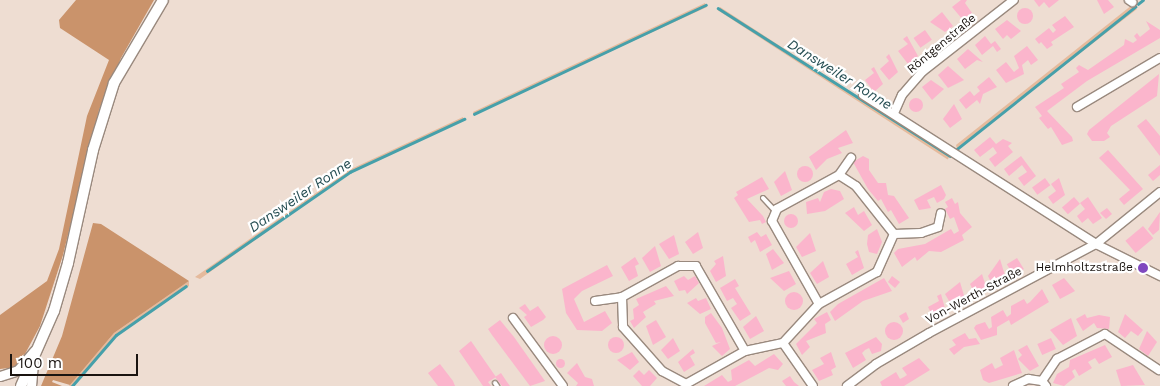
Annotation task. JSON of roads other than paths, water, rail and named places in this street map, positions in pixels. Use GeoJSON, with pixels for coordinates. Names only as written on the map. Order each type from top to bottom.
{"type":"FeatureCollection","features":[{"type":"Feature","properties":{"kind":"main road"},"geometry":{"type":"LineString","coordinates":[[21,386],[42,341],[68,263],[93,150],[114,83],[130,50],[163,0]]}},
{"type":"Feature","properties":{"kind":"street","name":"Röntgenstraße"},"geometry":{"type":"LineString","coordinates":[[894,113],[902,95],[923,71],[1014,0]]}},
{"type":"Feature","properties":{"kind":"street"},"geometry":{"type":"LineString","coordinates":[[1077,107],[1160,58]]}},
{"type":"Feature","properties":{"kind":"street"},"geometry":{"type":"LineString","coordinates":[[863,95],[894,113],[1096,244],[1160,276]]}},
{"type":"Feature","properties":{"kind":"street"},"geometry":{"type":"LineString","coordinates":[[819,304],[772,221],[776,212],[839,175],[851,158]]}},
{"type":"Feature","properties":{"kind":"street"},"geometry":{"type":"LineString","coordinates":[[839,175],[856,186],[894,234]]}},
{"type":"Feature","properties":{"kind":"street","name":"Von-Werth-Straße"},"geometry":{"type":"LineString","coordinates":[[847,386],[876,364],[937,328],[1096,244],[1160,192]]}},
{"type":"Feature","properties":{"kind":"street"},"geometry":{"type":"LineString","coordinates":[[894,234],[921,234],[938,227],[941,213]]}},
{"type":"Feature","properties":{"kind":"street"},"geometry":{"type":"LineString","coordinates":[[622,297],[623,327],[662,371],[685,385],[745,351],[783,343],[819,304],[877,272],[894,234]]}},
{"type":"Feature","properties":{"kind":"street"},"geometry":{"type":"LineString","coordinates":[[595,301],[622,297],[678,266],[696,266],[745,351]]}},
{"type":"Feature","properties":{"kind":"street"},"geometry":{"type":"LineString","coordinates":[[514,318],[559,385]]}},
{"type":"Feature","properties":{"kind":"street"},"geometry":{"type":"LineString","coordinates":[[1014,386],[1028,379],[1044,383],[1057,359],[1105,334],[1160,370]]}},
{"type":"Feature","properties":{"kind":"street"},"geometry":{"type":"LineString","coordinates":[[0,376],[18,370],[42,341]]}},
{"type":"Feature","properties":{"kind":"street"},"geometry":{"type":"LineString","coordinates":[[783,343],[813,386]]}},
{"type":"Feature","properties":{"kind":"street"},"geometry":{"type":"LineString","coordinates":[[31,386],[33,362]]}},
{"type":"Feature","properties":{"kind":"lane"},"geometry":{"type":"LineString","coordinates":[[763,198],[776,212]]}},
{"type":"Feature","properties":{"kind":"waterway","name":"Dansweiler Ronne"},"geometry":{"type":"LineString","coordinates":[[1138,4],[1143,0]]}},
{"type":"Feature","properties":{"kind":"waterway","name":"Dansweiler Ronne"},"geometry":{"type":"LineString","coordinates":[[474,114],[706,5]]}},
{"type":"Feature","properties":{"kind":"waterway","name":"Dansweiler Ronne"},"geometry":{"type":"LineString","coordinates":[[957,149],[1135,7]]}},
{"type":"Feature","properties":{"kind":"waterway","name":"Dansweiler Ronne"},"geometry":{"type":"LineString","coordinates":[[718,8],[950,156]]}},
{"type":"Feature","properties":{"kind":"waterway","name":"Dansweiler Ronne"},"geometry":{"type":"LineString","coordinates":[[207,271],[350,172],[464,119]]}},
{"type":"Feature","properties":{"kind":"waterway","name":"Dansweiler Ronne"},"geometry":{"type":"LineString","coordinates":[[72,386],[116,335],[186,286]]}},
{"type":"Feature","properties":{"kind":"place","name":"Helmholtzstraße"},"geometry":{"type":"Point","coordinates":[1143,268]}}]}
